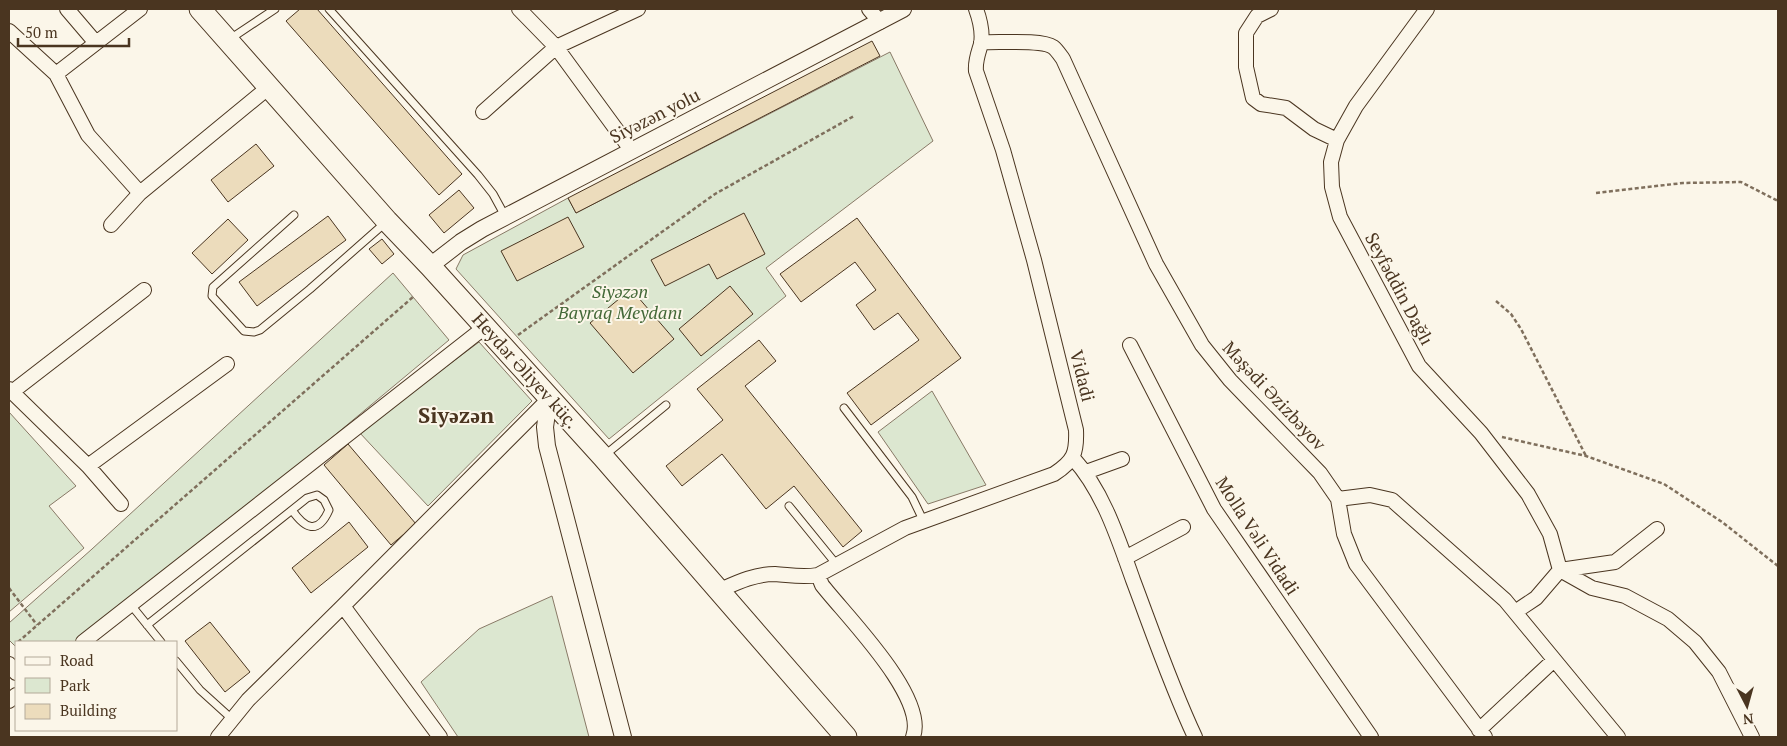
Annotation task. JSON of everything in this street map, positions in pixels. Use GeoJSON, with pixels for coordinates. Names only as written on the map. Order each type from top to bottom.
{"type":"FeatureCollection","features":[{"type":"Feature","properties":{"kind":"main road","name":"Heydər Əliyev küç."},"geometry":{"type":"LineString","coordinates":[[200,9],[387,221],[603,457],[846,737]]}},
{"type":"Feature","properties":{"kind":"street"},"geometry":{"type":"LineString","coordinates":[[67,9],[96,42]]}},
{"type":"Feature","properties":{"kind":"street"},"geometry":{"type":"LineString","coordinates":[[56,74],[140,9]]}},
{"type":"Feature","properties":{"kind":"street"},"geometry":{"type":"LineString","coordinates":[[519,9],[556,47],[632,151]]}},
{"type":"Feature","properties":{"kind":"street"},"geometry":{"type":"LineString","coordinates":[[483,112],[556,47],[638,9]]}},
{"type":"Feature","properties":{"kind":"street"},"geometry":{"type":"LineString","coordinates":[[869,9],[880,22]]}},
{"type":"Feature","properties":{"kind":"street","name":"Siyəzən yolu"},"geometry":{"type":"LineString","coordinates":[[430,266],[461,242],[505,217],[903,9]]}},
{"type":"Feature","properties":{"kind":"street","name":"Vidadi"},"geometry":{"type":"LineString","coordinates":[[976,9],[980,20],[981,42],[976,61],[976,71],[1004,150],[1034,260],[1076,430],[1077,447],[1072,458]]}},
{"type":"Feature","properties":{"kind":"street"},"geometry":{"type":"LineString","coordinates":[[1271,9],[1257,16],[1246,33],[1246,67],[1253,98],[1261,104],[1286,108],[1314,129],[1336,140]]}},
{"type":"Feature","properties":{"kind":"street","name":"Seyfəddin Dağlı"},"geometry":{"type":"LineString","coordinates":[[1427,9],[1356,106],[1336,140],[1331,162],[1332,187],[1340,217],[1418,366],[1481,433],[1528,494],[1550,534],[1560,570]]}},
{"type":"Feature","properties":{"kind":"street"},"geometry":{"type":"LineString","coordinates":[[9,30],[56,74],[88,135],[140,193]]}},
{"type":"Feature","properties":{"kind":"street","name":"Məşədi Əzizbəyov"},"geometry":{"type":"LineString","coordinates":[[981,42],[1039,43],[1052,46],[1059,52],[1156,264],[1202,345],[1230,380],[1320,474],[1338,499],[1344,534],[1356,564],[1482,734]]}},
{"type":"Feature","properties":{"kind":"street"},"geometry":{"type":"LineString","coordinates":[[111,225],[140,193],[269,87]]}},
{"type":"Feature","properties":{"kind":"street"},"geometry":{"type":"LineString","coordinates":[[121,504],[88,466],[10,391],[144,290]]}},
{"type":"Feature","properties":{"kind":"street"},"geometry":{"type":"LineString","coordinates":[[84,641],[485,327]]}},
{"type":"Feature","properties":{"kind":"street","name":"Molla Vəli Vidadi"},"geometry":{"type":"LineString","coordinates":[[1130,345],[1214,509],[1371,737]]}},
{"type":"Feature","properties":{"kind":"street"},"geometry":{"type":"LineString","coordinates":[[88,466],[228,364]]}},
{"type":"Feature","properties":{"kind":"street"},"geometry":{"type":"LineString","coordinates":[[218,737],[248,700],[549,399]]}},
{"type":"Feature","properties":{"kind":"street"},"geometry":{"type":"LineString","coordinates":[[549,399],[545,427],[547,446],[623,737]]}},
{"type":"Feature","properties":{"kind":"street"},"geometry":{"type":"LineString","coordinates":[[718,591],[740,581],[759,576],[775,574],[806,578],[818,575],[923,520],[1054,474],[1066,466],[1072,458],[1086,472],[1099,495],[1125,558],[1178,701],[1195,737]]}},
{"type":"Feature","properties":{"kind":"street"},"geometry":{"type":"LineString","coordinates":[[1086,472],[1122,459]]}},
{"type":"Feature","properties":{"kind":"street"},"geometry":{"type":"LineString","coordinates":[[1338,499],[1370,496],[1392,500],[1505,600],[1618,737]]}},
{"type":"Feature","properties":{"kind":"street"},"geometry":{"type":"LineString","coordinates":[[1125,558],[1183,527]]}},
{"type":"Feature","properties":{"kind":"street"},"geometry":{"type":"LineString","coordinates":[[1515,612],[1536,598],[1560,570],[1615,562],[1657,529]]}},
{"type":"Feature","properties":{"kind":"street"},"geometry":{"type":"LineString","coordinates":[[1560,570],[1592,588],[1625,596],[1660,614],[1695,642],[1719,672],[1752,737]]}},
{"type":"Feature","properties":{"kind":"street"},"geometry":{"type":"LineString","coordinates":[[818,575],[822,585],[879,652],[901,686],[914,715],[916,729],[914,737]]}},
{"type":"Feature","properties":{"kind":"street"},"geometry":{"type":"LineString","coordinates":[[343,606],[440,737]]}},
{"type":"Feature","properties":{"kind":"street"},"geometry":{"type":"LineString","coordinates":[[1482,734],[1554,660]]}},
{"type":"Feature","properties":{"kind":"lane"},"geometry":{"type":"LineString","coordinates":[[228,41],[275,9]]}},
{"type":"Feature","properties":{"kind":"lane"},"geometry":{"type":"LineString","coordinates":[[330,9],[478,175],[493,194],[505,217]]}},
{"type":"Feature","properties":{"kind":"lane"},"geometry":{"type":"LineString","coordinates":[[294,215],[213,287],[212,296],[244,331],[249,333],[260,330],[387,221]]}},
{"type":"Feature","properties":{"kind":"lane"},"geometry":{"type":"LineString","coordinates":[[603,457],[666,405]]}},
{"type":"Feature","properties":{"kind":"lane"},"geometry":{"type":"LineString","coordinates":[[844,408],[912,497],[923,520]]}},
{"type":"Feature","properties":{"kind":"lane"},"geometry":{"type":"LineString","coordinates":[[147,626],[292,510],[307,498],[317,495],[324,500],[329,510],[325,519],[315,526],[309,527],[301,522],[292,510]]}},
{"type":"Feature","properties":{"kind":"lane"},"geometry":{"type":"LineString","coordinates":[[789,506],[838,565]]}},
{"type":"Feature","properties":{"kind":"lane"},"geometry":{"type":"LineString","coordinates":[[131,605],[160,641]]}},
{"type":"Feature","properties":{"kind":"lane"},"geometry":{"type":"LineString","coordinates":[[178,662],[200,690],[232,719]]}},
{"type":"Feature","properties":{"kind":"path"},"geometry":{"type":"LineString","coordinates":[[516,336],[715,194],[854,116]]}},
{"type":"Feature","properties":{"kind":"path"},"geometry":{"type":"LineString","coordinates":[[1596,193],[1683,183],[1741,182],[1778,201]]}},
{"type":"Feature","properties":{"kind":"path"},"geometry":{"type":"LineString","coordinates":[[19,641],[413,297]]}},
{"type":"Feature","properties":{"kind":"path"},"geometry":{"type":"LineString","coordinates":[[1496,300],[1511,314],[1522,329],[1586,456]]}},
{"type":"Feature","properties":{"kind":"path"},"geometry":{"type":"LineString","coordinates":[[1481,433],[1586,456],[1664,484],[1722,522],[1778,566]]}},
{"type":"Feature","properties":{"kind":"path"},"geometry":{"type":"LineString","coordinates":[[9,588],[37,625]]}},
{"type":"Feature","properties":{"kind":"green space","name":"Siyəzən Bayraq Meydanı"},"geometry":{"type":"Polygon","coordinates":[[[890,52],[933,141],[766,268],[786,296],[609,439],[456,269],[463,255],[568,198],[576,213],[890,52]]]}},
{"type":"Feature","properties":{"kind":"green space"},"geometry":{"type":"Polygon","coordinates":[[[393,273],[449,340],[281,480],[76,641],[15,641],[15,646],[9,640],[9,623],[393,273]]]}},
{"type":"Feature","properties":{"kind":"green space"},"geometry":{"type":"Polygon","coordinates":[[[479,342],[532,401],[428,506],[359,432],[479,342]]]}},
{"type":"Feature","properties":{"kind":"green space"},"geometry":{"type":"Polygon","coordinates":[[[932,391],[986,485],[928,504],[878,432],[932,391]]]}},
{"type":"Feature","properties":{"kind":"green space"},"geometry":{"type":"Polygon","coordinates":[[[9,412],[76,486],[49,506],[84,548],[9,612],[9,412]]]}},
{"type":"Feature","properties":{"kind":"green space"},"geometry":{"type":"Polygon","coordinates":[[[552,596],[589,737],[458,737],[421,682],[479,629],[552,596]]]}},
{"type":"Feature","properties":{"kind":"building"},"geometry":{"type":"Polygon","coordinates":[[[300,9],[317,9],[462,174],[439,195],[286,21],[300,9]]]}},
{"type":"Feature","properties":{"kind":"building"},"geometry":{"type":"Polygon","coordinates":[[[872,41],[880,56],[576,213],[568,198],[872,41]]]}},
{"type":"Feature","properties":{"kind":"building"},"geometry":{"type":"Polygon","coordinates":[[[256,144],[274,166],[228,202],[211,180],[256,144]]]}},
{"type":"Feature","properties":{"kind":"building"},"geometry":{"type":"Polygon","coordinates":[[[459,190],[474,208],[444,233],[429,215],[459,190]]]}},
{"type":"Feature","properties":{"kind":"building"},"geometry":{"type":"Polygon","coordinates":[[[744,213],[765,254],[717,279],[709,264],[665,286],[651,260],[744,213]]]}},
{"type":"Feature","properties":{"kind":"building"},"geometry":{"type":"Polygon","coordinates":[[[328,216],[346,240],[257,306],[239,282],[328,216]]]}},
{"type":"Feature","properties":{"kind":"building"},"geometry":{"type":"Polygon","coordinates":[[[568,217],[584,247],[517,281],[501,251],[568,217]]]}},
{"type":"Feature","properties":{"kind":"building"},"geometry":{"type":"Polygon","coordinates":[[[857,218],[961,358],[871,425],[847,393],[919,340],[898,313],[874,330],[856,305],[876,290],[855,262],[801,302],[780,274],[857,218]]]}},
{"type":"Feature","properties":{"kind":"building"},"geometry":{"type":"Polygon","coordinates":[[[228,219],[248,240],[212,274],[192,253],[228,219]]]}},
{"type":"Feature","properties":{"kind":"building"},"geometry":{"type":"Polygon","coordinates":[[[382,239],[394,254],[382,264],[369,249],[382,239]]]}},
{"type":"Feature","properties":{"kind":"building"},"geometry":{"type":"Polygon","coordinates":[[[730,286],[753,314],[701,356],[679,329],[730,286]]]}},
{"type":"Feature","properties":{"kind":"building"},"geometry":{"type":"Polygon","coordinates":[[[631,289],[674,339],[633,373],[590,323],[631,289]]]}},
{"type":"Feature","properties":{"kind":"building"},"geometry":{"type":"Polygon","coordinates":[[[759,340],[776,361],[745,386],[862,531],[843,547],[794,486],[766,509],[722,454],[682,486],[666,466],[723,420],[697,389],[759,340]]]}},
{"type":"Feature","properties":{"kind":"building"},"geometry":{"type":"Polygon","coordinates":[[[348,444],[416,524],[391,545],[324,465],[348,444]]]}},
{"type":"Feature","properties":{"kind":"building"},"geometry":{"type":"Polygon","coordinates":[[[349,522],[368,547],[311,593],[292,568],[349,522]]]}},
{"type":"Feature","properties":{"kind":"building"},"geometry":{"type":"Polygon","coordinates":[[[210,622],[250,672],[225,692],[185,641],[210,622]]]}},
{"type":"Feature","properties":{"kind":"district","name":"Siyəzən"},"geometry":{"type":"Point","coordinates":[456,415]}}]}
